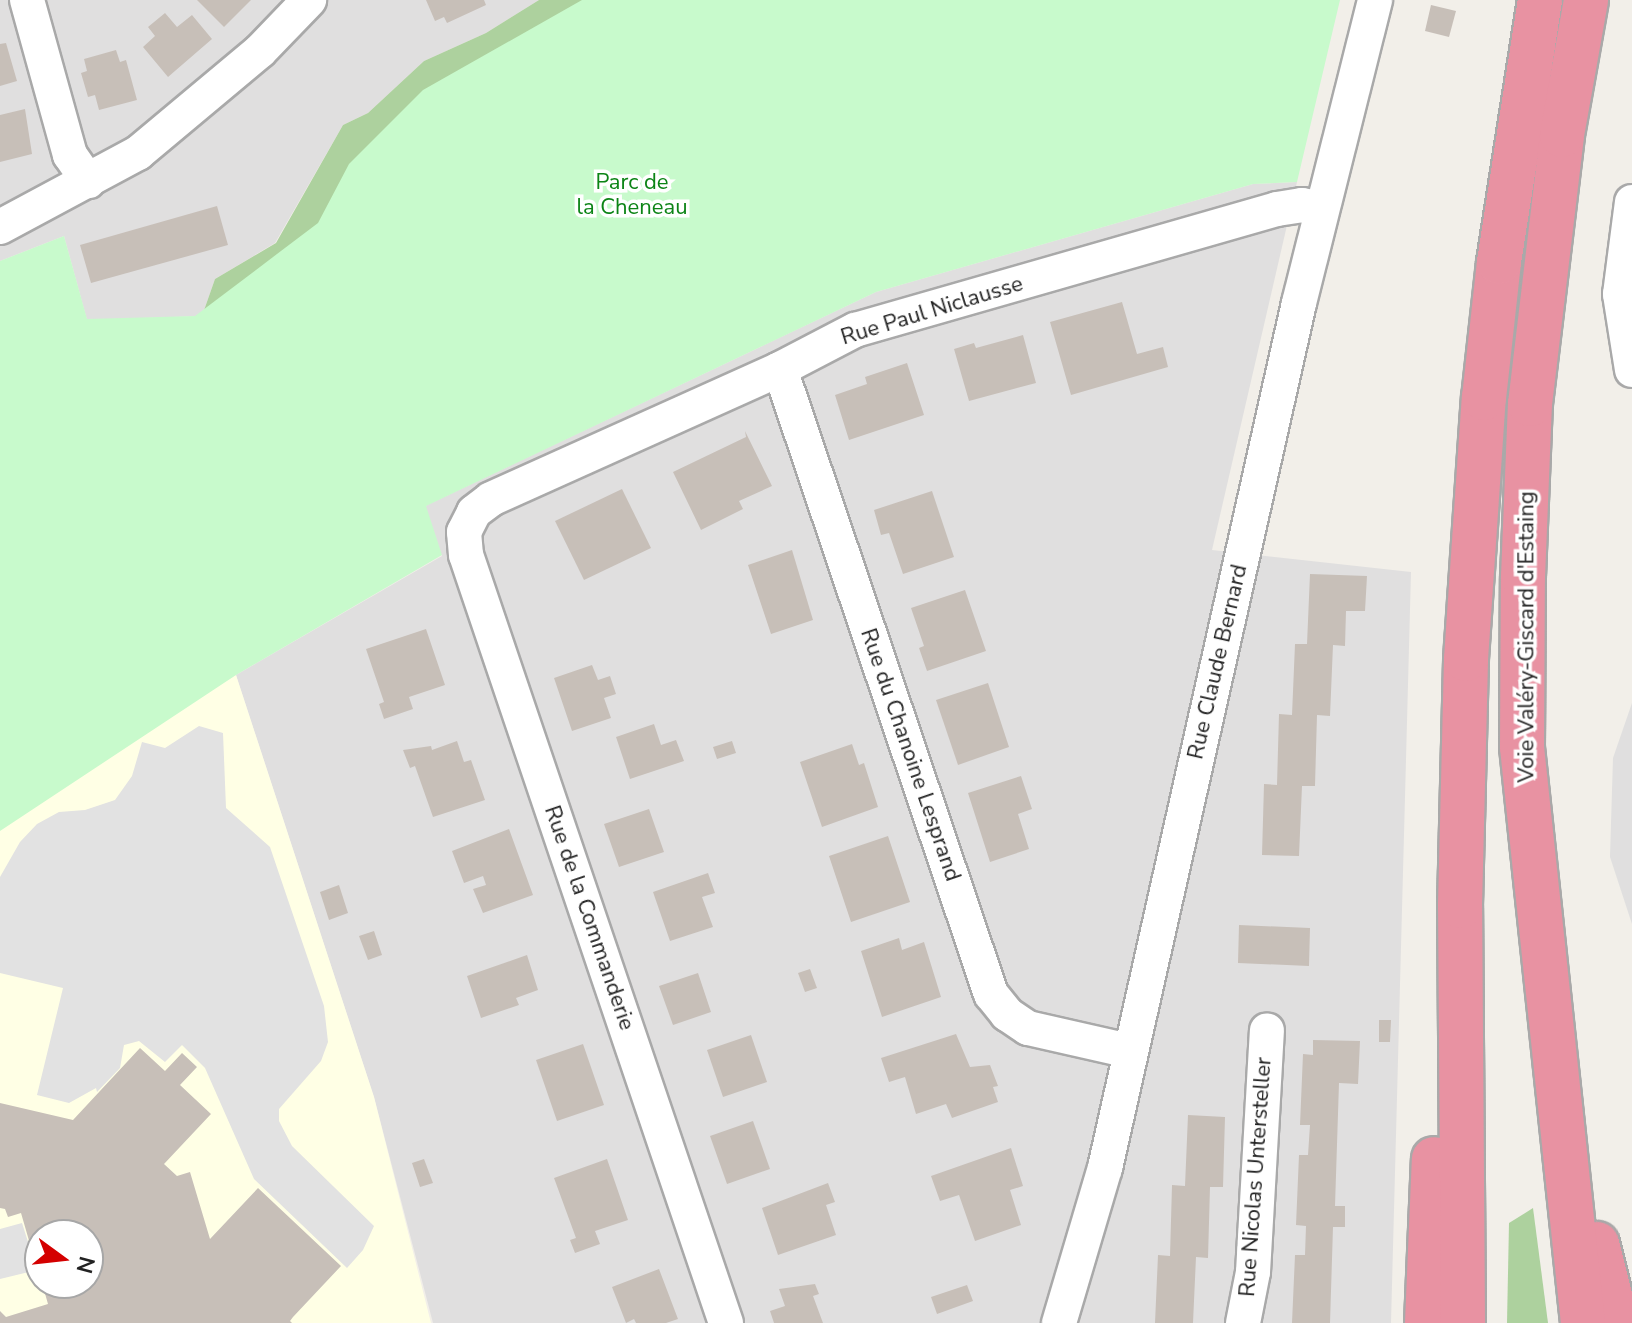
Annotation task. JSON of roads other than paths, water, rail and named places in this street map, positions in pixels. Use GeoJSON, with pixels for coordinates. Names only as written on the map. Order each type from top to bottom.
{"type":"FeatureCollection","features":[{"type":"Feature","properties":{"kind":"highway"},"geometry":{"type":"LineString","coordinates":[[1463,1323],[1460,906],[1466,659],[1484,398],[1518,127],[1540,0]]}},
{"type":"Feature","properties":{"kind":"highway","name":"Voie Valéry-Giscard d'Estaing"},"geometry":{"type":"LineString","coordinates":[[1583,1323],[1522,747],[1523,577],[1530,404],[1562,135],[1586,0]]}},
{"type":"Feature","properties":{"kind":"highway"},"geometry":{"type":"LineString","coordinates":[[1427,1323],[1432,1188],[1460,906]]}},
{"type":"Feature","properties":{"kind":"highway"},"geometry":{"type":"LineString","coordinates":[[1555,1077],[1617,1323]]}},
{"type":"Feature","properties":{"kind":"street"},"geometry":{"type":"LineString","coordinates":[[27,0],[70,155],[88,181]]}},
{"type":"Feature","properties":{"kind":"street"},"geometry":{"type":"LineString","coordinates":[[0,227],[138,153],[186,117],[260,51],[309,0]]}},
{"type":"Feature","properties":{"kind":"street","name":"Rue Claude Bernard"},"geometry":{"type":"LineString","coordinates":[[1059,1323],[1105,1168],[1129,1051],[1322,209],[1375,0]]}},
{"type":"Feature","properties":{"kind":"street"},"geometry":{"type":"LineString","coordinates":[[1632,202],[1620,294],[1632,370]]}},
{"type":"Feature","properties":{"kind":"street","name":"Rue Paul Niclausse"},"geometry":{"type":"LineString","coordinates":[[474,512],[491,499],[780,369],[855,330],[1277,209],[1302,205],[1322,209]]}},
{"type":"Feature","properties":{"kind":"street","name":"Rue du Chanoine Lesprand"},"geometry":{"type":"LineString","coordinates":[[780,369],[991,994],[1007,1014],[1028,1028],[1129,1051]]}},
{"type":"Feature","properties":{"kind":"street","name":"Rue de la Commanderie"},"geometry":{"type":"LineString","coordinates":[[474,512],[464,532],[466,555],[726,1323]]}},
{"type":"Feature","properties":{"kind":"street","name":"Rue Nicolas Untersteller"},"geometry":{"type":"LineString","coordinates":[[1243,1323],[1253,1272],[1267,1030]]}},
{"type":"Feature","properties":{"kind":"park label","name":"Parc de la Cheneau"},"geometry":{"type":"Point","coordinates":[632,194]}}]}
